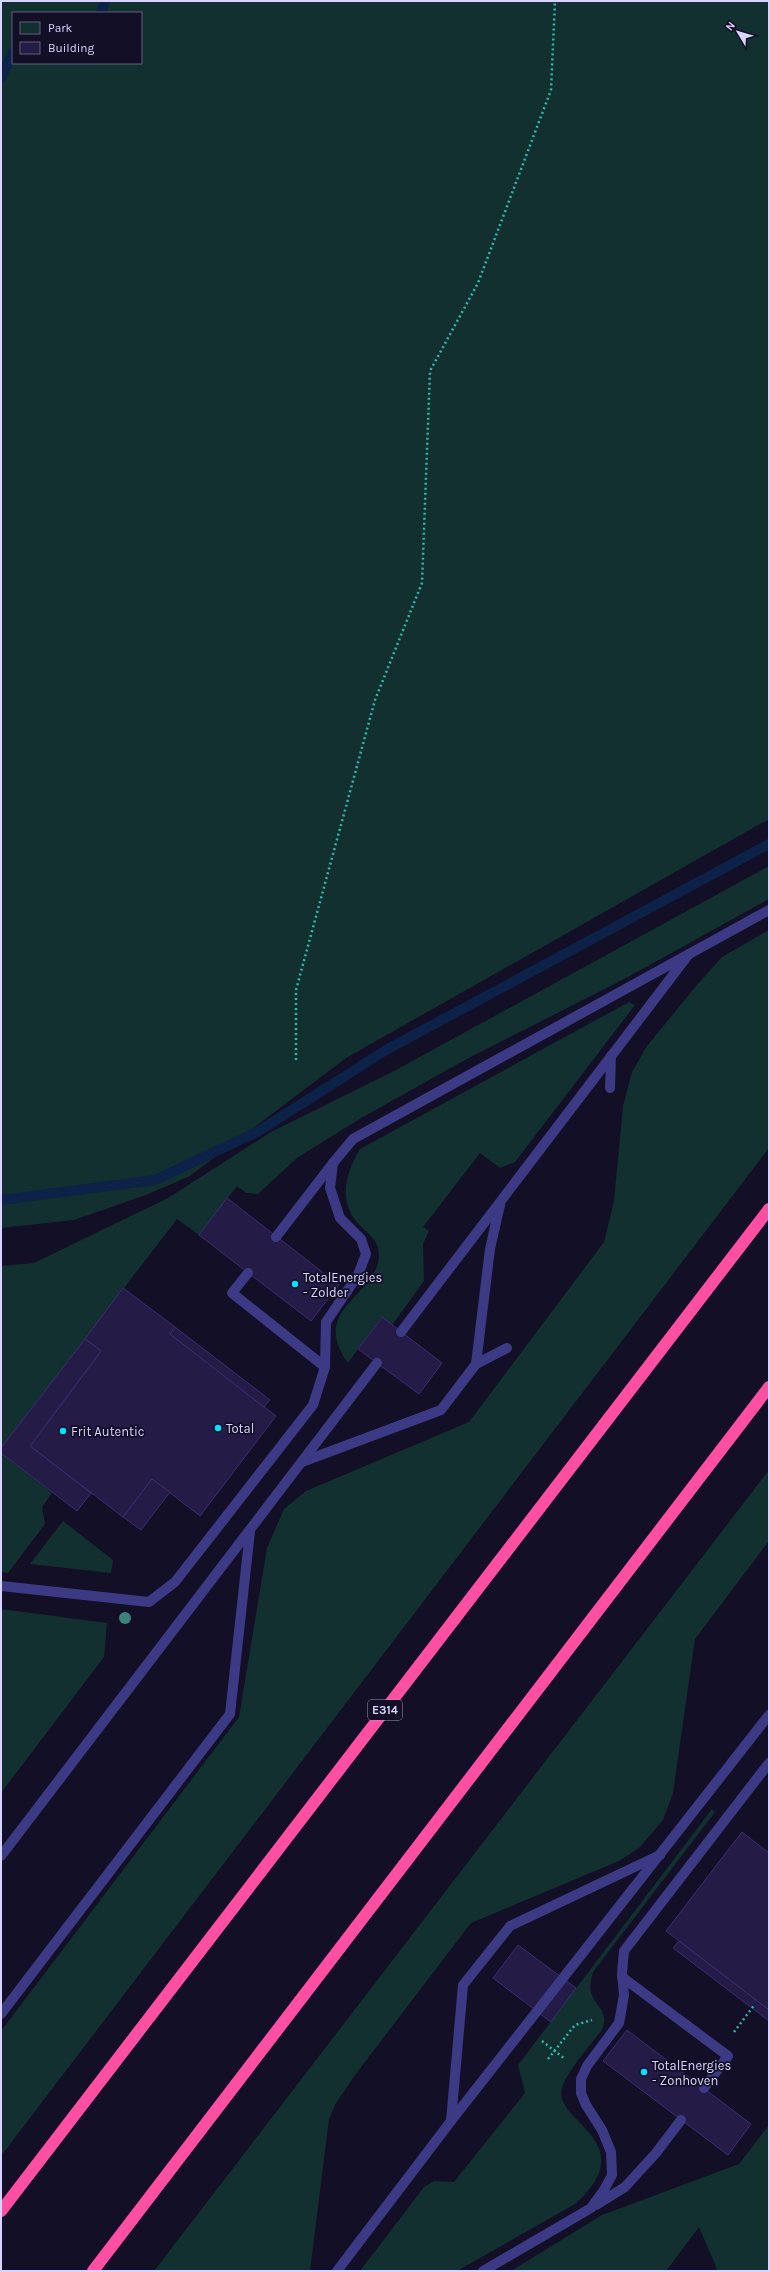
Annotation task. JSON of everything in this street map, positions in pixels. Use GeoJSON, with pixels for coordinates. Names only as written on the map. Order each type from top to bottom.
{"type":"FeatureCollection","features":[{"type":"Feature","properties":{"kind":"highway","name":"E314"},"geometry":{"type":"LineString","coordinates":[[1,2211],[769,1209]]}},
{"type":"Feature","properties":{"kind":"highway"},"geometry":{"type":"LineString","coordinates":[[93,2271],[769,1387]]}},
{"type":"Feature","properties":{"kind":"lane"},"geometry":{"type":"LineString","coordinates":[[276,1237],[353,1139],[692,951],[769,910]]}},
{"type":"Feature","properties":{"kind":"lane"},"geometry":{"type":"LineString","coordinates":[[401,1332],[692,951]]}},
{"type":"Feature","properties":{"kind":"lane"},"geometry":{"type":"LineString","coordinates":[[610,1088],[611,1056]]}},
{"type":"Feature","properties":{"kind":"lane"},"geometry":{"type":"LineString","coordinates":[[1,1586],[149,1602],[175,1582],[313,1405],[325,1367],[326,1322],[358,1275],[366,1254],[361,1239],[340,1218],[330,1188],[334,1163]]}},
{"type":"Feature","properties":{"kind":"lane"},"geometry":{"type":"LineString","coordinates":[[476,1364],[490,1249],[501,1201]]}},
{"type":"Feature","properties":{"kind":"lane"},"geometry":{"type":"LineString","coordinates":[[248,1273],[232,1294],[325,1367]]}},
{"type":"Feature","properties":{"kind":"lane"},"geometry":{"type":"LineString","coordinates":[[302,1462],[441,1410],[476,1364],[507,1348]]}},
{"type":"Feature","properties":{"kind":"lane"},"geometry":{"type":"LineString","coordinates":[[1,1856],[377,1363]]}},
{"type":"Feature","properties":{"kind":"lane"},"geometry":{"type":"LineString","coordinates":[[1,2014],[230,1714],[251,1530]]}},
{"type":"Feature","properties":{"kind":"lane"},"geometry":{"type":"LineString","coordinates":[[337,2271],[451,2121],[769,1716]]}},
{"type":"Feature","properties":{"kind":"lane"},"geometry":{"type":"LineString","coordinates":[[591,2208],[604,2190],[612,2174],[611,2152],[602,2130],[586,2105],[582,2093],[581,2079],[587,2066],[619,2023],[624,1995],[622,1977],[624,1951],[769,1763]]}},
{"type":"Feature","properties":{"kind":"lane"},"geometry":{"type":"LineString","coordinates":[[451,2121],[463,1985],[510,1926],[660,1856]]}},
{"type":"Feature","properties":{"kind":"lane"},"geometry":{"type":"LineString","coordinates":[[622,1977],[728,2056],[704,2088]]}},
{"type":"Feature","properties":{"kind":"lane"},"geometry":{"type":"LineString","coordinates":[[483,2271],[625,2187],[656,2153],[681,2120]]}},
{"type":"Feature","properties":{"kind":"path"},"geometry":{"type":"LineString","coordinates":[[296,1060],[296,990],[375,700],[422,583],[430,371],[478,283],[551,90],[554,1]]}},
{"type":"Feature","properties":{"kind":"path"},"geometry":{"type":"LineString","coordinates":[[720,2050],[755,2004]]}},
{"type":"Feature","properties":{"kind":"path"},"geometry":{"type":"LineString","coordinates":[[548,2059],[575,2025],[597,2018]]}},
{"type":"Feature","properties":{"kind":"path"},"geometry":{"type":"LineString","coordinates":[[525,2027],[569,2062]]}},
{"type":"Feature","properties":{"kind":"green space"},"geometry":{"type":"Polygon","coordinates":[[[1,1],[769,1],[769,819],[346,1058],[190,1176],[146,1195],[74,1220],[1,1228],[1,1]]]}},
{"type":"Feature","properties":{"kind":"green space"},"geometry":{"type":"Polygon","coordinates":[[[769,866],[769,899],[628,977],[465,1060],[363,1117],[297,1158],[258,1194],[246,1193],[237,1186],[199,1235],[177,1219],[1,1448],[1,1266],[34,1263],[168,1198],[271,1132],[394,1071],[769,866]]]}},
{"type":"Feature","properties":{"kind":"green space"},"geometry":{"type":"Polygon","coordinates":[[[769,930],[769,1148],[1,2156],[1,2031],[239,1717],[267,1548],[284,1509],[306,1491],[469,1422],[604,1242],[614,1201],[623,1106],[632,1072],[647,1046],[722,957],[769,930]]]}},
{"type":"Feature","properties":{"kind":"green space"},"geometry":{"type":"Polygon","coordinates":[[[629,1002],[635,1005],[515,1162],[500,1168],[480,1153],[423,1227],[429,1231],[423,1244],[424,1281],[392,1325],[381,1317],[348,1363],[338,1344],[336,1329],[340,1316],[347,1305],[367,1283],[375,1271],[379,1257],[377,1245],[371,1236],[355,1220],[347,1202],[346,1184],[348,1175],[360,1149],[629,1002]]]}},
{"type":"Feature","properties":{"kind":"green space"},"geometry":{"type":"Polygon","coordinates":[[[1,1453],[52,1493],[42,1507],[45,1524],[8,1573],[1,1572],[1,1453]]]}},
{"type":"Feature","properties":{"kind":"green space"},"geometry":{"type":"Polygon","coordinates":[[[769,1470],[769,1541],[695,1639],[673,1793],[663,1820],[639,1848],[619,1861],[471,1923],[355,2075],[336,2103],[329,2119],[310,2271],[154,2271],[769,1470]]]}},
{"type":"Feature","properties":{"kind":"green space"},"geometry":{"type":"Polygon","coordinates":[[[63,1521],[113,1560],[111,1573],[30,1564],[63,1521]]]}},
{"type":"Feature","properties":{"kind":"green space"},"geometry":{"type":"Polygon","coordinates":[[[1,1609],[107,1623],[104,1657],[1,1793],[1,1609]]]}},
{"type":"Feature","properties":{"kind":"green space"},"geometry":{"type":"Polygon","coordinates":[[[712,1809],[715,1812],[593,1972],[591,1992],[594,2000],[602,2011],[604,2024],[602,2030],[568,2075],[562,2088],[563,2100],[570,2112],[591,2135],[599,2149],[601,2164],[594,2182],[575,2204],[457,2271],[360,2271],[424,2187],[434,2181],[454,2182],[525,2093],[518,2065],[712,1809]]]}},
{"type":"Feature","properties":{"kind":"green space"},"geometry":{"type":"Polygon","coordinates":[[[769,2125],[769,2271],[716,2271],[717,2269],[699,2227],[666,2271],[511,2271],[602,2215],[739,2164],[769,2125]]]}},
{"type":"Feature","properties":{"kind":"building"},"geometry":{"type":"Polygon","coordinates":[[[227,1198],[339,1285],[311,1321],[199,1235],[227,1198]]]}},
{"type":"Feature","properties":{"kind":"building"},"geometry":{"type":"Polygon","coordinates":[[[123,1288],[175,1327],[170,1334],[276,1416],[200,1516],[152,1479],[123,1517],[30,1446],[101,1351],[85,1339],[123,1288]]]}},
{"type":"Feature","properties":{"kind":"building"},"geometry":{"type":"Polygon","coordinates":[[[382,1317],[442,1363],[419,1394],[358,1349],[382,1317]]]}},
{"type":"Feature","properties":{"kind":"building"},"geometry":{"type":"Polygon","coordinates":[[[175,1327],[270,1400],[264,1407],[170,1334],[175,1327]]]}},
{"type":"Feature","properties":{"kind":"building"},"geometry":{"type":"Polygon","coordinates":[[[85,1339],[101,1351],[30,1446],[91,1493],[77,1511],[1,1453],[1,1448],[85,1339]]]}},
{"type":"Feature","properties":{"kind":"building"},"geometry":{"type":"Polygon","coordinates":[[[152,1479],[170,1492],[141,1530],[123,1517],[152,1479]]]}},
{"type":"Feature","properties":{"kind":"building"},"geometry":{"type":"Polygon","coordinates":[[[742,1832],[769,1853],[769,2010],[666,1931],[742,1832]]]}},
{"type":"Feature","properties":{"kind":"building"},"geometry":{"type":"Polygon","coordinates":[[[679,1941],[769,2010],[769,2021],[673,1948],[679,1941]]]}},
{"type":"Feature","properties":{"kind":"building"},"geometry":{"type":"Polygon","coordinates":[[[518,1945],[576,1988],[551,2022],[493,1978],[518,1945]]]}},
{"type":"Feature","properties":{"kind":"building"},"geometry":{"type":"Polygon","coordinates":[[[627,2030],[751,2124],[728,2155],[603,2061],[627,2030]]]}},
{"type":"Feature","properties":{"kind":"waterway"},"geometry":{"type":"LineString","coordinates":[[101,12],[105,1]]}},
{"type":"Feature","properties":{"kind":"waterway"},"geometry":{"type":"LineString","coordinates":[[1,78],[12,54]]}},
{"type":"Feature","properties":{"kind":"waterway"},"geometry":{"type":"LineString","coordinates":[[1,1200],[155,1180],[257,1132],[386,1050],[769,844]]}},
{"type":"Feature","properties":{"kind":"place","name":"TotalEnergies - Zolder"},"geometry":{"type":"Point","coordinates":[295,1284]}},
{"type":"Feature","properties":{"kind":"place","name":"Total"},"geometry":{"type":"Point","coordinates":[218,1428]}},
{"type":"Feature","properties":{"kind":"place","name":"Frit Autentic"},"geometry":{"type":"Point","coordinates":[63,1431]}},
{"type":"Feature","properties":{"kind":"place","name":"TotalEnergies - Zonhoven"},"geometry":{"type":"Point","coordinates":[644,2072]}}]}
